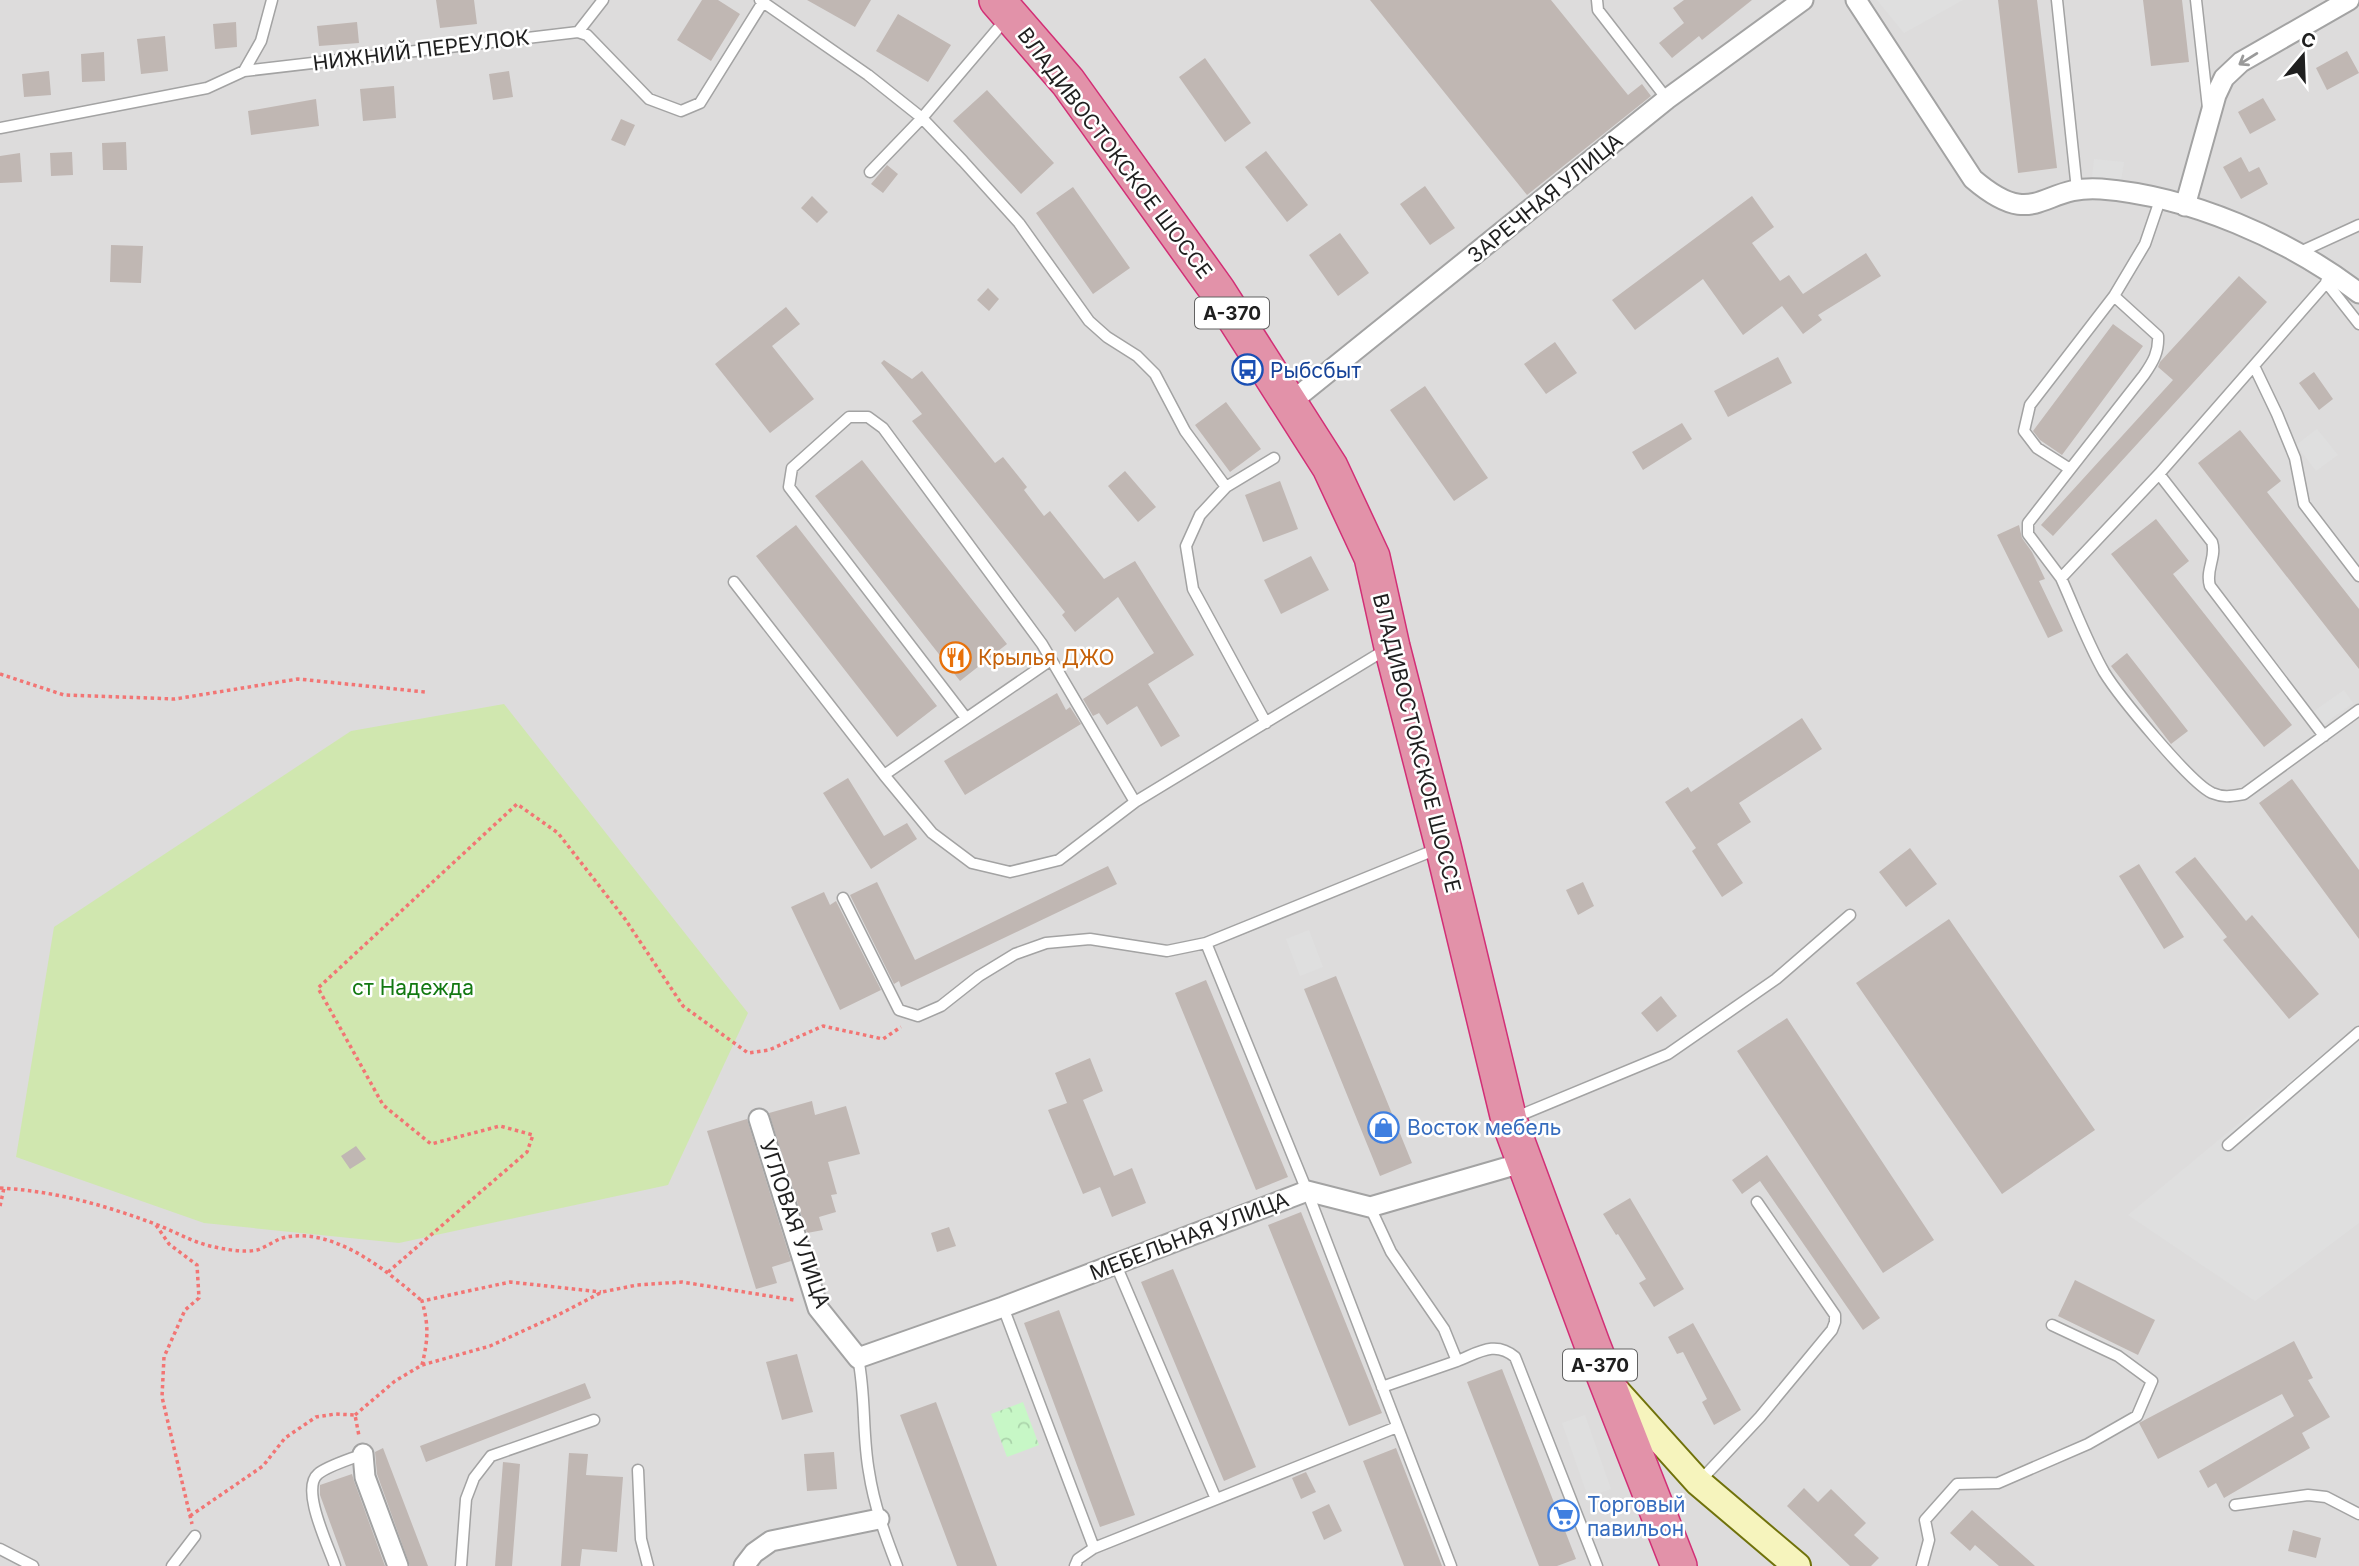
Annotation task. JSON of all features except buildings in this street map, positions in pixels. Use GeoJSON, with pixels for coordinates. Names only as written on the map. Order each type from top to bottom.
{"type":"FeatureCollection","features":[{"type":"Feature","properties":{"kind":"highway","name":"ВЛАДИВОСТОКСКОЕ ШОССЕ"},"geometry":{"type":"LineString","coordinates":[[1004,7],[1068,82],[1217,290],[1291,402],[1330,467],[1372,557],[1509,1120],[1604,1377],[1679,1566]]}},
{"type":"Feature","properties":{"kind":"street","name":"ЗАРЕЧНАЯ УЛИЦА"},"geometry":{"type":"LineString","coordinates":[[1291,402],[1667,99],[1804,0]]}},
{"type":"Feature","properties":{"kind":"street"},"geometry":{"type":"LineString","coordinates":[[1856,0],[1973,179],[1991,194],[2015,205],[2040,203],[2077,190],[2099,189],[2185,206],[2300,252],[2330,278],[2359,293]]}},
{"type":"Feature","properties":{"kind":"street"},"geometry":{"type":"LineString","coordinates":[[2185,206],[2209,118],[2224,78],[2241,62],[2349,0]]}},
{"type":"Feature","properties":{"kind":"street","name":"УГЛОВАЯ УЛИЦА"},"geometry":{"type":"LineString","coordinates":[[759,1119],[818,1308],[858,1358]]}},
{"type":"Feature","properties":{"kind":"street"},"geometry":{"type":"LineString","coordinates":[[1370,1207],[1525,1162]]}},
{"type":"Feature","properties":{"kind":"street","name":"МЕБЕЛЬНАЯ УЛИЦА"},"geometry":{"type":"LineString","coordinates":[[858,1358],[1116,1265],[1307,1191],[1370,1207]]}},
{"type":"Feature","properties":{"kind":"street"},"geometry":{"type":"LineString","coordinates":[[1604,1377],[1698,1482],[1797,1566]]}},
{"type":"Feature","properties":{"kind":"street"},"geometry":{"type":"LineString","coordinates":[[363,1454],[365,1477],[398,1566]]}},
{"type":"Feature","properties":{"kind":"street"},"geometry":{"type":"LineString","coordinates":[[744,1566],[754,1553],[771,1541],[879,1519]]}},
{"type":"Feature","properties":{"kind":"lane"},"geometry":{"type":"LineString","coordinates":[[244,71],[261,41],[272,0]]}},
{"type":"Feature","properties":{"kind":"lane"},"geometry":{"type":"LineString","coordinates":[[603,0],[578,32],[587,35],[649,99],[681,111],[700,103],[762,1],[868,75],[922,118],[1019,223],[1089,321],[1107,337],[1138,356],[1155,374],[1185,430],[1226,487]]}},
{"type":"Feature","properties":{"kind":"lane"},"geometry":{"type":"LineString","coordinates":[[1597,0],[1598,10],[1667,99]]}},
{"type":"Feature","properties":{"kind":"lane"},"geometry":{"type":"LineString","coordinates":[[2057,0],[2077,190]]}},
{"type":"Feature","properties":{"kind":"lane"},"geometry":{"type":"LineString","coordinates":[[2196,0],[2209,118]]}},
{"type":"Feature","properties":{"kind":"lane"},"geometry":{"type":"LineString","coordinates":[[870,172],[922,118],[1004,7]]}},
{"type":"Feature","properties":{"kind":"lane","name":"НИЖНИЙ ПЕРЕУЛОК"},"geometry":{"type":"LineString","coordinates":[[0,128],[207,88],[244,71],[578,32]]}},
{"type":"Feature","properties":{"kind":"lane"},"geometry":{"type":"LineString","coordinates":[[2070,469],[2037,449],[2024,431],[2030,405],[2114,296],[2145,244],[2160,200]]}},
{"type":"Feature","properties":{"kind":"lane"},"geometry":{"type":"LineString","coordinates":[[2300,252],[2359,225]]}},
{"type":"Feature","properties":{"kind":"lane"},"geometry":{"type":"LineString","coordinates":[[2061,578],[2159,474],[2330,278],[2359,324]]}},
{"type":"Feature","properties":{"kind":"lane"},"geometry":{"type":"LineString","coordinates":[[2114,296],[2158,336],[2159,347],[2154,361],[2028,523],[2028,534],[2061,578],[2103,669],[2115,689],[2194,779],[2210,792],[2226,797],[2244,794],[2359,710]]}},
{"type":"Feature","properties":{"kind":"lane"},"geometry":{"type":"LineString","coordinates":[[2254,366],[2295,458],[2304,504],[2359,576]]}},
{"type":"Feature","properties":{"kind":"lane"},"geometry":{"type":"LineString","coordinates":[[966,718],[789,487],[792,468],[849,417],[868,417],[883,428],[1042,644],[1135,802]]}},
{"type":"Feature","properties":{"kind":"lane"},"geometry":{"type":"LineString","coordinates":[[1266,723],[1193,589],[1185,546],[1200,515],[1226,487],[1274,458]]}},
{"type":"Feature","properties":{"kind":"lane"},"geometry":{"type":"LineString","coordinates":[[2159,474],[2212,542],[2215,551],[2207,577],[2210,586],[2324,736]]}},
{"type":"Feature","properties":{"kind":"lane"},"geometry":{"type":"LineString","coordinates":[[734,582],[932,834],[972,863],[1010,872],[1059,860],[1135,802],[1392,647]]}},
{"type":"Feature","properties":{"kind":"lane"},"geometry":{"type":"LineString","coordinates":[[884,775],[1051,660]]}},
{"type":"Feature","properties":{"kind":"lane"},"geometry":{"type":"LineString","coordinates":[[843,898],[899,1010],[918,1016],[941,1006],[979,976],[1015,954],[1046,943],[1090,939],[1167,951],[1206,943],[1443,846]]}},
{"type":"Feature","properties":{"kind":"lane"},"geometry":{"type":"LineString","coordinates":[[1509,1120],[1668,1054],[1776,979],[1850,915]]}},
{"type":"Feature","properties":{"kind":"lane"},"geometry":{"type":"LineString","coordinates":[[1206,943],[1307,1191],[1451,1566]]}},
{"type":"Feature","properties":{"kind":"lane"},"geometry":{"type":"LineString","coordinates":[[2228,1145],[2359,1032]]}},
{"type":"Feature","properties":{"kind":"lane"},"geometry":{"type":"LineString","coordinates":[[1698,1482],[1760,1417],[1835,1322],[1835,1315],[1757,1202]]}},
{"type":"Feature","properties":{"kind":"lane"},"geometry":{"type":"LineString","coordinates":[[1370,1207],[1391,1252],[1444,1329],[1457,1361]]}},
{"type":"Feature","properties":{"kind":"lane"},"geometry":{"type":"LineString","coordinates":[[1116,1265],[1216,1499]]}},
{"type":"Feature","properties":{"kind":"lane"},"geometry":{"type":"LineString","coordinates":[[1003,1307],[1094,1548]]}},
{"type":"Feature","properties":{"kind":"lane"},"geometry":{"type":"LineString","coordinates":[[1922,1566],[1929,1540],[1925,1520],[1957,1484],[1998,1483],[2088,1444],[2137,1416],[2152,1381],[2118,1356],[2052,1325]]}},
{"type":"Feature","properties":{"kind":"lane"},"geometry":{"type":"LineString","coordinates":[[1382,1387],[1493,1348],[1506,1349],[1515,1357],[1597,1566]]}},
{"type":"Feature","properties":{"kind":"lane","name":"УГЛОВАЯ УЛИЦА"},"geometry":{"type":"LineString","coordinates":[[858,1358],[863,1382],[868,1470],[879,1519],[897,1566]]}},
{"type":"Feature","properties":{"kind":"lane"},"geometry":{"type":"LineString","coordinates":[[461,1566],[466,1499],[474,1478],[491,1456],[594,1420]]}},
{"type":"Feature","properties":{"kind":"lane"},"geometry":{"type":"LineString","coordinates":[[1075,1566],[1078,1559],[1094,1548],[1397,1427]]}},
{"type":"Feature","properties":{"kind":"lane"},"geometry":{"type":"LineString","coordinates":[[335,1566],[310,1496],[312,1482],[318,1474],[363,1454]]}},
{"type":"Feature","properties":{"kind":"lane"},"geometry":{"type":"LineString","coordinates":[[638,1470],[641,1539],[648,1566]]}},
{"type":"Feature","properties":{"kind":"lane"},"geometry":{"type":"LineString","coordinates":[[2235,1506],[2308,1495],[2326,1497],[2359,1514]]}},
{"type":"Feature","properties":{"kind":"lane"},"geometry":{"type":"LineString","coordinates":[[172,1566],[195,1536]]}},
{"type":"Feature","properties":{"kind":"lane"},"geometry":{"type":"LineString","coordinates":[[0,1549],[33,1566]]}},
{"type":"Feature","properties":{"kind":"path"},"geometry":{"type":"LineString","coordinates":[[0,674],[64,695],[175,699],[298,679],[425,692]]}},
{"type":"Feature","properties":{"kind":"path"},"geometry":{"type":"LineString","coordinates":[[388,1272],[527,1152],[533,1135],[500,1126],[431,1144],[383,1105],[318,988],[517,804],[558,833],[625,919],[683,1006],[748,1053],[769,1051],[823,1026],[883,1039],[918,1016]]}},
{"type":"Feature","properties":{"kind":"path"},"geometry":{"type":"LineString","coordinates":[[0,1206],[2,1188],[28,1189],[75,1198],[155,1224],[197,1242],[229,1250],[257,1250],[282,1238],[304,1235],[347,1248],[388,1272],[422,1301],[428,1342],[422,1365]]}},
{"type":"Feature","properties":{"kind":"path"},"geometry":{"type":"LineString","coordinates":[[155,1224],[169,1244],[197,1265],[199,1298],[185,1310],[164,1357],[162,1397],[195,1536]]}},
{"type":"Feature","properties":{"kind":"path"},"geometry":{"type":"LineString","coordinates":[[422,1301],[510,1282],[602,1292]]}},
{"type":"Feature","properties":{"kind":"path"},"geometry":{"type":"LineString","coordinates":[[190,1516],[263,1466],[285,1438],[316,1417],[355,1415],[395,1381],[422,1365],[490,1346],[547,1321],[602,1292],[637,1285],[682,1282],[788,1298],[818,1308]]}},
{"type":"Feature","properties":{"kind":"path"},"geometry":{"type":"LineString","coordinates":[[355,1415],[363,1454]]}},
{"type":"Feature","properties":{"kind":"shaded area"},"geometry":{"type":"Polygon","coordinates":[[[0,0],[2359,0],[2359,1566],[0,1566],[0,0]]]}},
{"type":"Feature","properties":{"kind":"shaded area"},"geometry":{"type":"Polygon","coordinates":[[[1877,0],[1963,0],[1904,33],[1877,0]]]}},
{"type":"Feature","properties":{"kind":"shaded area"},"geometry":{"type":"Polygon","coordinates":[[[2094,159],[2124,162],[2121,181],[2092,178],[2094,159]]]}},
{"type":"Feature","properties":{"kind":"shaded area"},"geometry":{"type":"Polygon","coordinates":[[[2317,429],[2338,455],[2316,471],[2296,445],[2317,429]]]}},
{"type":"Feature","properties":{"kind":"shaded area"},"geometry":{"type":"Polygon","coordinates":[[[2344,690],[2353,703],[2324,724],[2314,711],[2344,690]]]}},
{"type":"Feature","properties":{"kind":"shaded area"},"geometry":{"type":"Polygon","coordinates":[[[1309,930],[1323,967],[1300,976],[1286,939],[1309,930]]]}},
{"type":"Feature","properties":{"kind":"shaded area"},"geometry":{"type":"Polygon","coordinates":[[[2359,1024],[2359,1223],[2255,1301],[2128,1215],[2359,1024]]]}},
{"type":"Feature","properties":{"kind":"shaded area"},"geometry":{"type":"Polygon","coordinates":[[[1585,1415],[1611,1489],[1588,1497],[1562,1423],[1585,1415]]]}},
{"type":"Feature","properties":{"kind":"green space","name":"ст Надежда"},"geometry":{"type":"Polygon","coordinates":[[[504,704],[748,1013],[668,1185],[399,1243],[204,1223],[16,1157],[54,927],[351,731],[504,704]]]}},
{"type":"Feature","properties":{"kind":"green space"},"geometry":{"type":"Polygon","coordinates":[[[1023,1402],[1039,1445],[1007,1457],[991,1414],[1023,1402]]]}},
{"type":"Feature","properties":{"kind":"place","name":"Рыбсбыт"},"geometry":{"type":"Point","coordinates":[1247,370]}},
{"type":"Feature","properties":{"kind":"place","name":"Крылья ДЖО"},"geometry":{"type":"Point","coordinates":[955,657]}},
{"type":"Feature","properties":{"kind":"place","name":"Восток мебель"},"geometry":{"type":"Point","coordinates":[1384,1127]}},
{"type":"Feature","properties":{"kind":"place","name":"Торговый павильон"},"geometry":{"type":"Point","coordinates":[1564,1516]}}]}
